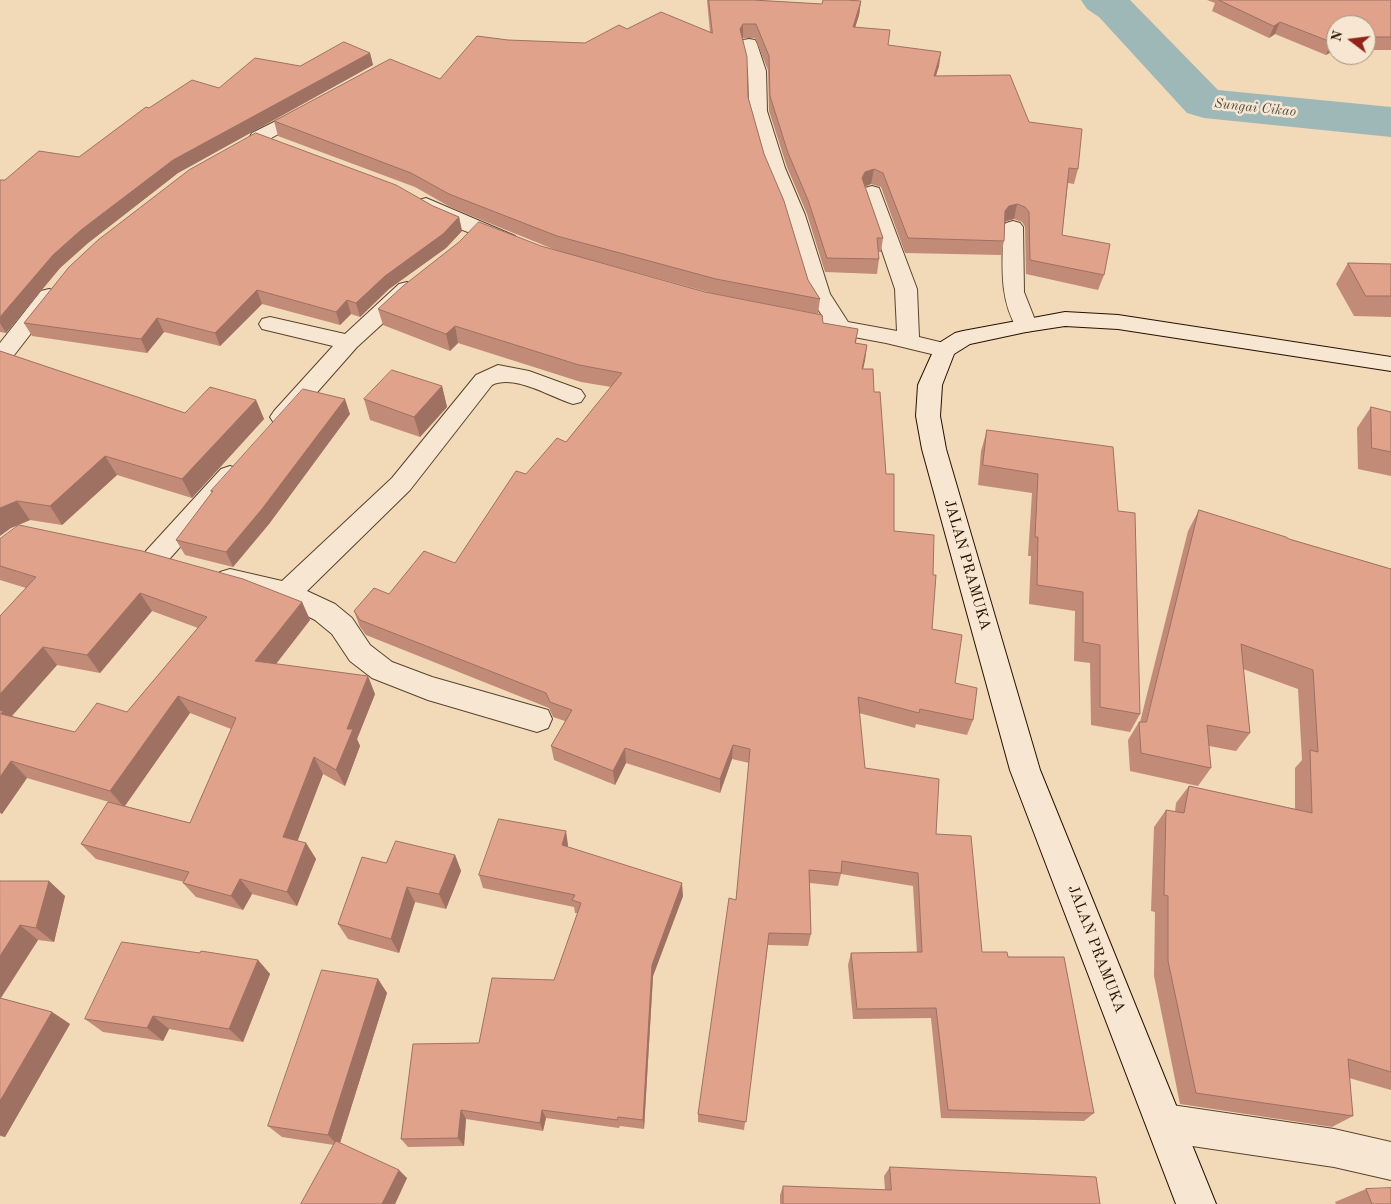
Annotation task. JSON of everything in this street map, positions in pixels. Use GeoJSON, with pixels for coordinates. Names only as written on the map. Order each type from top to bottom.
{"type":"FeatureCollection","features":[{"type":"Feature","properties":{"kind":"street"},"geometry":{"type":"LineString","coordinates":[[749,44],[757,71],[758,111],[776,168],[795,215],[819,294],[840,327]]}},
{"type":"Feature","properties":{"kind":"street"},"geometry":{"type":"LineString","coordinates":[[286,147],[251,142],[320,104]]}},
{"type":"Feature","properties":{"kind":"street"},"geometry":{"type":"LineString","coordinates":[[872,192],[906,289],[908,341]]}},
{"type":"Feature","properties":{"kind":"street"},"geometry":{"type":"LineString","coordinates":[[406,193],[444,214],[524,246]]}},
{"type":"Feature","properties":{"kind":"street"},"geometry":{"type":"LineString","coordinates":[[1013,227],[1013,292],[1026,325]]}},
{"type":"Feature","properties":{"kind":"street"},"geometry":{"type":"LineString","coordinates":[[460,247],[478,228]]}},
{"type":"Feature","properties":{"kind":"street"},"geometry":{"type":"LineString","coordinates":[[269,431],[349,342],[398,296],[426,275]]}},
{"type":"Feature","properties":{"kind":"street"},"geometry":{"type":"LineString","coordinates":[[0,358],[62,282]]}},
{"type":"Feature","properties":{"kind":"street"},"geometry":{"type":"LineString","coordinates":[[804,321],[908,341],[944,350],[963,338],[1026,325],[1066,319],[1118,322],[1391,364]]}},
{"type":"Feature","properties":{"kind":"street"},"geometry":{"type":"LineString","coordinates":[[270,324],[349,342]]}},
{"type":"Feature","properties":{"kind":"street","name":"JALAN PRAMUKA"},"geometry":{"type":"LineString","coordinates":[[944,350],[930,385],[928,416],[932,440],[1023,760],[1196,1204]]}},
{"type":"Feature","properties":{"kind":"street"},"geometry":{"type":"LineString","coordinates":[[287,593],[401,484],[484,380],[498,373],[521,376],[574,396]]}},
{"type":"Feature","properties":{"kind":"street"},"geometry":{"type":"LineString","coordinates":[[155,559],[242,461]]}},
{"type":"Feature","properties":{"kind":"street"},"geometry":{"type":"LineString","coordinates":[[207,573],[287,593],[325,612],[342,626],[360,653],[382,670],[428,688],[536,719]]}},
{"type":"Feature","properties":{"kind":"street"},"geometry":{"type":"LineString","coordinates":[[1164,1123],[1334,1148],[1391,1161]]}},
{"type":"Feature","properties":{"kind":"building"},"geometry":{"type":"Polygon","coordinates":[[[709,0],[753,0],[822,4],[823,0],[861,1],[853,27],[890,30],[888,45],[941,52],[934,76],[1010,75],[1029,122],[1082,129],[1078,169],[1069,168],[1062,235],[1110,244],[1104,275],[1030,260],[1029,212],[1025,207],[1017,204],[1009,206],[1005,211],[1004,241],[908,238],[883,173],[874,169],[865,172],[862,178],[883,238],[877,238],[879,259],[827,258],[808,200],[788,153],[770,96],[769,56],[756,24],[743,24],[740,29],[747,57],[748,97],[764,154],[784,201],[808,280],[820,299],[716,279],[557,236],[449,194],[411,173],[274,121],[390,59],[440,79],[477,36],[508,40],[585,43],[619,25],[627,29],[661,12],[712,33],[709,0]]]}},
{"type":"Feature","properties":{"kind":"building"},"geometry":{"type":"Polygon","coordinates":[[[1219,0],[1391,0],[1391,37],[1376,37],[1376,15],[1326,15],[1326,40],[1280,22],[1274,26],[1219,0]]]}},
{"type":"Feature","properties":{"kind":"building"},"geometry":{"type":"Polygon","coordinates":[[[344,42],[370,53],[173,160],[81,230],[53,255],[0,317],[0,180],[5,180],[39,151],[79,157],[146,107],[149,108],[192,80],[219,88],[255,58],[300,66],[344,42]]]}},
{"type":"Feature","properties":{"kind":"building"},"geometry":{"type":"Polygon","coordinates":[[[256,133],[396,185],[433,206],[459,217],[443,234],[385,276],[356,303],[347,300],[336,312],[257,290],[215,333],[157,318],[141,339],[24,323],[69,267],[98,240],[189,170],[256,133]]]}},
{"type":"Feature","properties":{"kind":"building"},"geometry":{"type":"Polygon","coordinates":[[[479,222],[541,246],[705,292],[822,315],[823,323],[858,329],[855,343],[867,345],[862,369],[873,369],[874,392],[880,392],[886,474],[894,474],[894,531],[934,535],[933,575],[936,575],[932,629],[962,635],[955,683],[977,688],[973,720],[920,709],[919,713],[858,697],[865,768],[939,779],[936,834],[971,836],[982,952],[1007,952],[1008,957],[1064,957],[1094,1113],[948,1110],[936,1008],[857,1009],[851,953],[922,952],[918,873],[842,861],[841,873],[809,870],[811,934],[769,933],[746,1122],[698,1114],[729,898],[736,900],[750,749],[733,745],[720,779],[625,748],[613,771],[551,746],[572,710],[550,702],[546,693],[360,620],[354,611],[374,588],[389,594],[424,551],[455,563],[516,471],[526,474],[557,438],[566,442],[622,373],[579,365],[455,326],[446,334],[378,309],[403,286],[459,242],[479,222]]]}},
{"type":"Feature","properties":{"kind":"building"},"geometry":{"type":"Polygon","coordinates":[[[1348,263],[1391,264],[1391,296],[1366,296],[1348,263]]]}},
{"type":"Feature","properties":{"kind":"building"},"geometry":{"type":"Polygon","coordinates":[[[0,351],[185,413],[210,387],[256,400],[182,479],[105,456],[50,506],[17,501],[0,508],[0,351]]]}},
{"type":"Feature","properties":{"kind":"building"},"geometry":{"type":"Polygon","coordinates":[[[392,370],[442,386],[414,417],[364,399],[392,370]]]}},
{"type":"Feature","properties":{"kind":"building"},"geometry":{"type":"Polygon","coordinates":[[[303,389],[345,399],[262,509],[226,552],[176,540],[213,491],[211,491],[303,389]]]}},
{"type":"Feature","properties":{"kind":"building"},"geometry":{"type":"Polygon","coordinates":[[[1371,407],[1391,412],[1391,452],[1372,448],[1371,407]]]}},
{"type":"Feature","properties":{"kind":"building"},"geometry":{"type":"Polygon","coordinates":[[[987,430],[1113,447],[1118,511],[1135,513],[1140,714],[1100,707],[1100,645],[1083,642],[1083,592],[1037,585],[1038,537],[1035,537],[1038,474],[983,465],[987,430]]]}},
{"type":"Feature","properties":{"kind":"building"},"geometry":{"type":"Polygon","coordinates":[[[1199,510],[1391,569],[1391,1072],[1348,1059],[1353,1116],[1196,1093],[1168,961],[1168,896],[1164,895],[1166,810],[1184,813],[1189,786],[1312,813],[1310,750],[1318,752],[1313,670],[1241,644],[1250,733],[1207,725],[1211,768],[1141,753],[1139,722],[1146,722],[1199,510]]]}},
{"type":"Feature","properties":{"kind":"building"},"geometry":{"type":"Polygon","coordinates":[[[19,525],[142,551],[243,579],[302,602],[255,661],[368,676],[347,729],[353,729],[336,770],[314,757],[283,837],[306,843],[287,892],[240,879],[231,896],[183,883],[189,872],[81,844],[108,802],[190,823],[236,718],[178,696],[110,791],[11,761],[0,777],[0,710],[3,711],[1,714],[75,732],[97,703],[127,712],[207,617],[140,593],[87,655],[43,647],[0,694],[0,616],[36,577],[0,566],[0,539],[19,525]]]}},
{"type":"Feature","properties":{"kind":"building"},"geometry":{"type":"Polygon","coordinates":[[[499,819],[566,831],[562,845],[682,883],[652,965],[643,1120],[618,1117],[617,1120],[542,1110],[540,1123],[461,1110],[458,1138],[401,1139],[413,1044],[479,1043],[492,978],[554,980],[581,903],[572,900],[575,895],[479,875],[499,819]]]}},
{"type":"Feature","properties":{"kind":"building"},"geometry":{"type":"Polygon","coordinates":[[[396,841],[455,855],[439,894],[407,887],[391,939],[338,924],[362,857],[386,863],[396,841]]]}},
{"type":"Feature","properties":{"kind":"building"},"geometry":{"type":"Polygon","coordinates":[[[0,881],[49,881],[36,928],[20,925],[0,956],[0,881]]]}},
{"type":"Feature","properties":{"kind":"building"},"geometry":{"type":"Polygon","coordinates":[[[122,942],[258,960],[229,1029],[153,1016],[147,1028],[85,1019],[122,942]]]}},
{"type":"Feature","properties":{"kind":"building"},"geometry":{"type":"Polygon","coordinates":[[[322,970],[378,979],[328,1135],[268,1126],[322,970]]]}},
{"type":"Feature","properties":{"kind":"building"},"geometry":{"type":"Polygon","coordinates":[[[0,998],[52,1012],[0,1101],[0,998]]]}},
{"type":"Feature","properties":{"kind":"building"},"geometry":{"type":"Polygon","coordinates":[[[336,1141],[399,1170],[382,1204],[301,1204],[336,1141]]]}},
{"type":"Feature","properties":{"kind":"building"},"geometry":{"type":"Polygon","coordinates":[[[890,1167],[1096,1177],[1100,1204],[783,1204],[783,1186],[891,1190],[890,1167]]]}},
{"type":"Feature","properties":{"kind":"building"},"geometry":{"type":"Polygon","coordinates":[[[1391,1188],[1391,1204],[1372,1204],[1366,1189],[1391,1188]]]}},
{"type":"Feature","properties":{"kind":"waterway","name":"Sungai Cikao"},"geometry":{"type":"LineString","coordinates":[[1102,0],[1114,8],[1204,103],[1391,122]]}}]}
